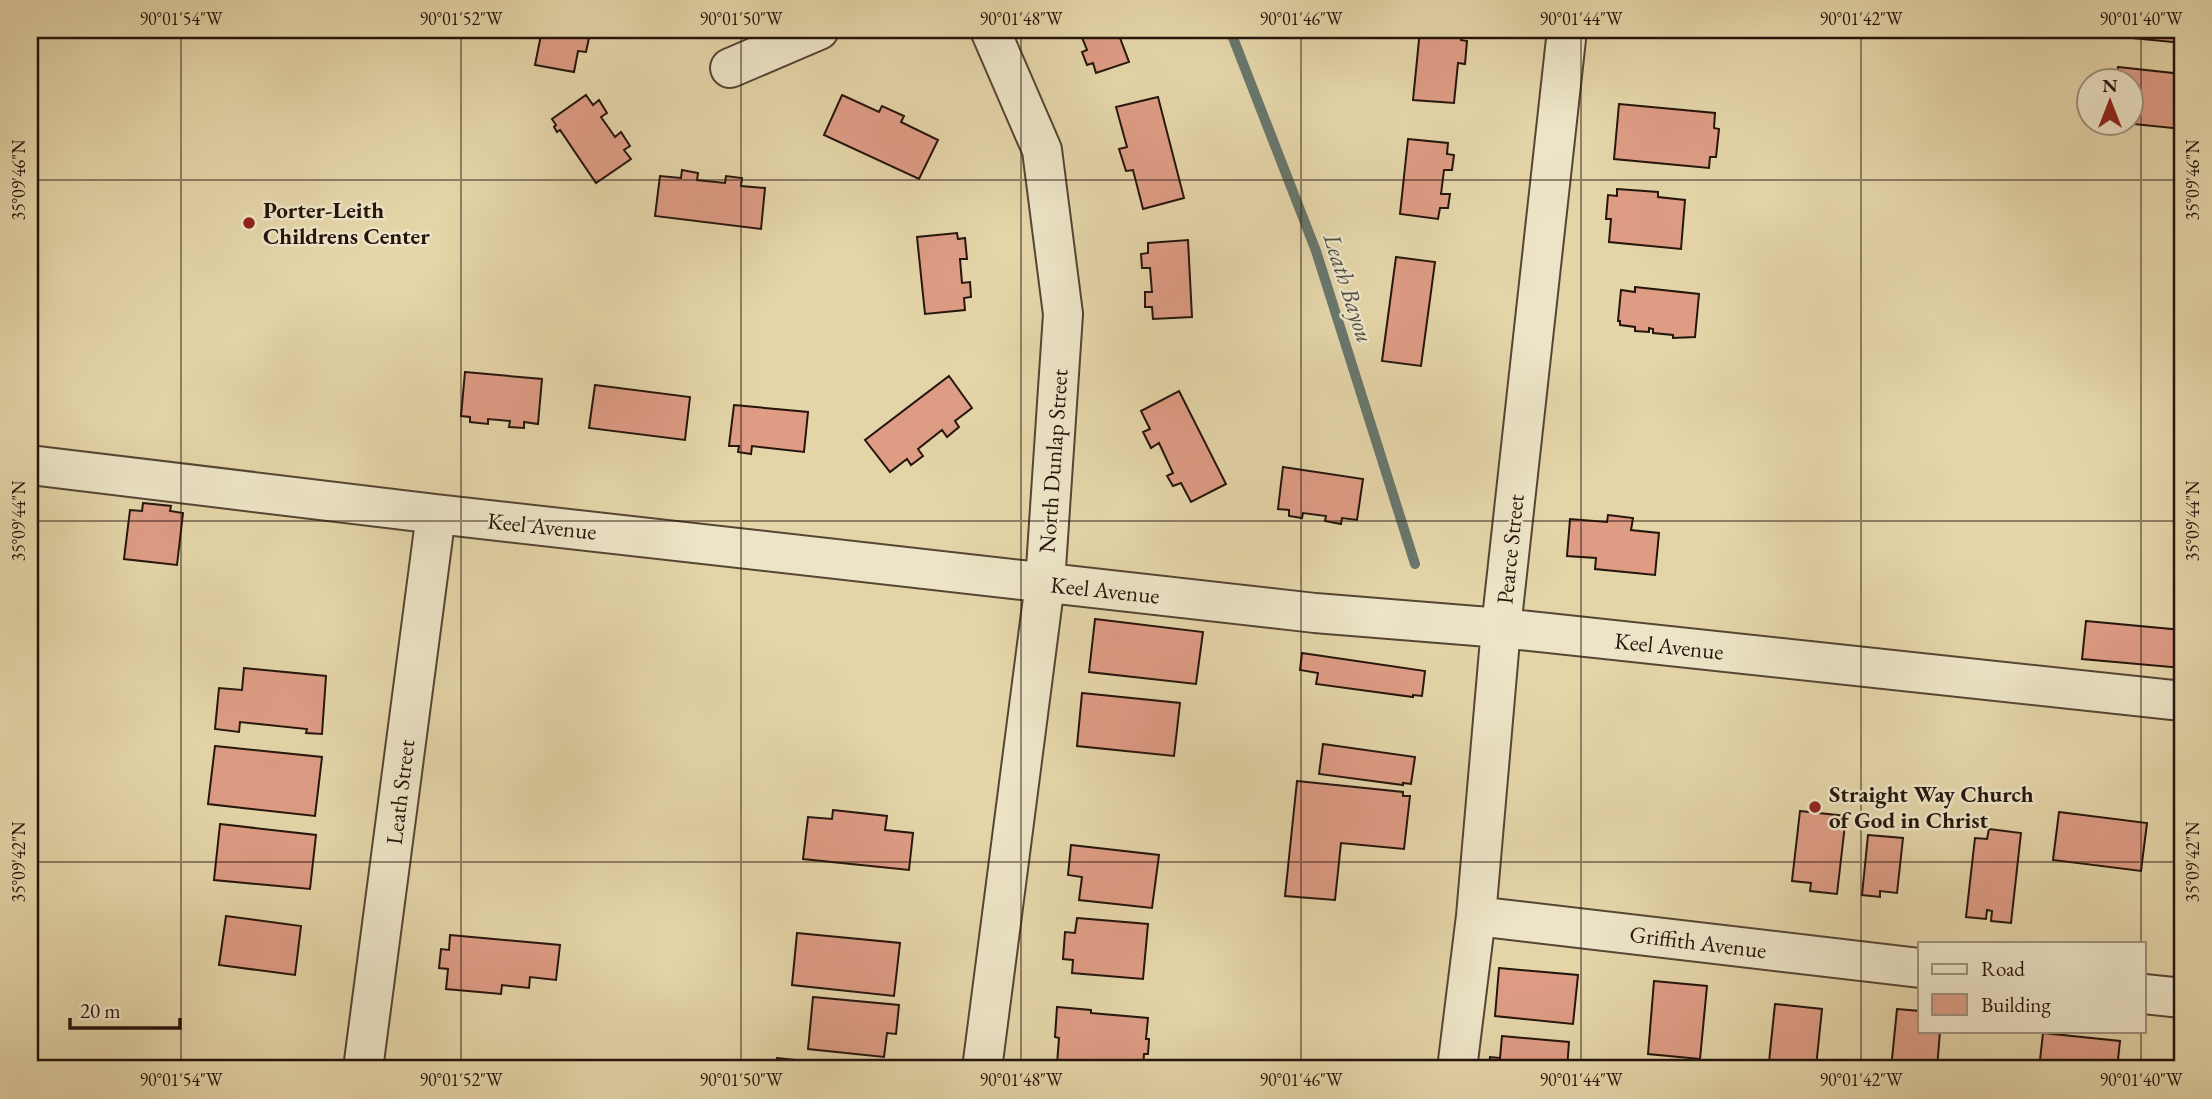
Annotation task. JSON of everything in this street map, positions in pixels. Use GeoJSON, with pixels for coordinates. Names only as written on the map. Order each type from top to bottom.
{"type":"FeatureCollection","features":[{"type":"Feature","properties":{"kind":"street"},"geometry":{"type":"LineString","coordinates":[[730,68],[818,30]]}},
{"type":"Feature","properties":{"kind":"street","name":"North Dunlap Street"},"geometry":{"type":"LineString","coordinates":[[982,1069],[1045,583],[1063,314],[1042,150],[990,30]]}},
{"type":"Feature","properties":{"kind":"street","name":"Pearce Street"},"geometry":{"type":"LineString","coordinates":[[1457,1069],[1476,916],[1501,628],[1567,30]]}},
{"type":"Feature","properties":{"kind":"street","name":"Keel Avenue"},"geometry":{"type":"LineString","coordinates":[[30,465],[436,514],[1315,613],[1501,628],[2182,701]]}},
{"type":"Feature","properties":{"kind":"street","name":"Leath Street"},"geometry":{"type":"LineString","coordinates":[[363,1069],[436,514]]}},
{"type":"Feature","properties":{"kind":"street","name":"Griffith Avenue"},"geometry":{"type":"LineString","coordinates":[[1476,916],[1918,968]]}},
{"type":"Feature","properties":{"kind":"street"},"geometry":{"type":"LineString","coordinates":[[2146,994],[2182,998]]}},
{"type":"Feature","properties":{"kind":"building"},"geometry":{"type":"Polygon","coordinates":[[[542,30],[583,30],[582,37],[589,38],[586,52],[578,51],[574,72],[535,65],[542,30]]]}},
{"type":"Feature","properties":{"kind":"building"},"geometry":{"type":"Polygon","coordinates":[[[1079,30],[1117,30],[1129,62],[1096,73],[1093,63],[1087,65],[1082,52],[1087,50],[1079,30]]]}},
{"type":"Feature","properties":{"kind":"building"},"geometry":{"type":"Polygon","coordinates":[[[1420,30],[1462,30],[1461,40],[1467,41],[1465,64],[1458,63],[1454,103],[1413,100],[1420,30]]]}},
{"type":"Feature","properties":{"kind":"building"},"geometry":{"type":"Polygon","coordinates":[[[2102,30],[2182,30],[2182,43],[2102,35],[2102,30]]]}},
{"type":"Feature","properties":{"kind":"building"},"geometry":{"type":"Polygon","coordinates":[[[2146,70],[2182,74],[2182,129],[2146,125],[2146,70]]]}},
{"type":"Feature","properties":{"kind":"building"},"geometry":{"type":"Polygon","coordinates":[[[586,95],[593,105],[599,100],[607,113],[601,117],[615,137],[621,132],[630,146],[624,150],[631,159],[596,183],[560,130],[557,132],[552,119],[586,95]]]}},
{"type":"Feature","properties":{"kind":"building"},"geometry":{"type":"Polygon","coordinates":[[[842,95],[879,112],[882,106],[904,116],[901,122],[938,140],[919,179],[824,135],[842,95]]]}},
{"type":"Feature","properties":{"kind":"building"},"geometry":{"type":"Polygon","coordinates":[[[1158,97],[1184,198],[1143,209],[1133,170],[1126,171],[1119,149],[1127,147],[1116,107],[1158,97]]]}},
{"type":"Feature","properties":{"kind":"building"},"geometry":{"type":"Polygon","coordinates":[[[1619,104],[1715,113],[1714,128],[1719,129],[1716,157],[1710,157],[1709,168],[1614,159],[1619,104]]]}},
{"type":"Feature","properties":{"kind":"building"},"geometry":{"type":"Polygon","coordinates":[[[1408,139],[1448,143],[1447,154],[1454,155],[1452,170],[1444,170],[1441,194],[1450,194],[1448,208],[1440,208],[1438,219],[1400,214],[1408,139]]]}},
{"type":"Feature","properties":{"kind":"building"},"geometry":{"type":"Polygon","coordinates":[[[682,170],[698,173],[697,180],[725,183],[726,176],[742,178],[741,186],[765,188],[761,229],[655,216],[660,176],[681,178],[682,170]]]}},
{"type":"Feature","properties":{"kind":"building"},"geometry":{"type":"Polygon","coordinates":[[[1617,189],[1658,192],[1658,197],[1685,200],[1681,249],[1609,242],[1611,219],[1606,219],[1608,195],[1617,196],[1617,189]]]}},
{"type":"Feature","properties":{"kind":"building"},"geometry":{"type":"Polygon","coordinates":[[[957,233],[958,239],[965,238],[967,259],[960,259],[962,283],[970,282],[971,297],[964,298],[965,310],[925,314],[917,237],[957,233]]]}},
{"type":"Feature","properties":{"kind":"building"},"geometry":{"type":"Polygon","coordinates":[[[1188,240],[1192,317],[1153,319],[1152,307],[1145,307],[1145,292],[1152,292],[1150,268],[1142,268],[1141,254],[1148,253],[1148,243],[1188,240]]]}},
{"type":"Feature","properties":{"kind":"building"},"geometry":{"type":"Polygon","coordinates":[[[1396,257],[1435,262],[1421,366],[1382,361],[1396,257]]]}},
{"type":"Feature","properties":{"kind":"building"},"geometry":{"type":"Polygon","coordinates":[[[1635,287],[1699,294],[1695,337],[1673,338],[1673,335],[1653,333],[1653,329],[1649,328],[1649,332],[1635,331],[1635,327],[1620,325],[1618,321],[1621,290],[1635,292],[1635,287]]]}},
{"type":"Feature","properties":{"kind":"building"},"geometry":{"type":"Polygon","coordinates":[[[465,372],[542,379],[538,424],[524,422],[524,428],[509,427],[510,421],[488,419],[488,424],[470,422],[470,417],[461,416],[465,372]]]}},
{"type":"Feature","properties":{"kind":"building"},"geometry":{"type":"Polygon","coordinates":[[[949,376],[972,408],[955,421],[959,427],[947,437],[942,430],[918,449],[923,456],[911,465],[907,459],[890,472],[865,440],[949,376]]]}},
{"type":"Feature","properties":{"kind":"building"},"geometry":{"type":"Polygon","coordinates":[[[595,385],[690,397],[685,440],[589,428],[595,385]]]}},
{"type":"Feature","properties":{"kind":"building"},"geometry":{"type":"Polygon","coordinates":[[[1179,391],[1226,484],[1191,502],[1181,483],[1173,486],[1167,476],[1173,473],[1159,443],[1151,448],[1143,432],[1150,429],[1141,411],[1179,391]]]}},
{"type":"Feature","properties":{"kind":"building"},"geometry":{"type":"Polygon","coordinates":[[[734,405],[808,412],[804,452],[752,446],[751,454],[738,452],[739,446],[729,446],[734,405]]]}},
{"type":"Feature","properties":{"kind":"building"},"geometry":{"type":"Polygon","coordinates":[[[1283,467],[1363,479],[1357,520],[1342,518],[1341,524],[1325,521],[1326,516],[1303,513],[1302,518],[1289,516],[1289,510],[1278,509],[1283,467]]]}},
{"type":"Feature","properties":{"kind":"building"},"geometry":{"type":"Polygon","coordinates":[[[143,503],[171,506],[170,511],[183,513],[177,565],[124,559],[130,510],[142,511],[143,503]]]}},
{"type":"Feature","properties":{"kind":"building"},"geometry":{"type":"Polygon","coordinates":[[[1608,515],[1633,518],[1631,530],[1659,533],[1655,575],[1595,569],[1596,558],[1567,556],[1570,519],[1607,522],[1608,515]]]}},
{"type":"Feature","properties":{"kind":"building"},"geometry":{"type":"Polygon","coordinates":[[[1095,619],[1203,632],[1196,684],[1089,672],[1095,619]]]}},
{"type":"Feature","properties":{"kind":"building"},"geometry":{"type":"Polygon","coordinates":[[[2086,621],[2182,630],[2182,668],[2082,659],[2086,621]]]}},
{"type":"Feature","properties":{"kind":"building"},"geometry":{"type":"Polygon","coordinates":[[[1302,653],[1425,671],[1422,696],[1316,684],[1318,673],[1300,670],[1302,653]]]}},
{"type":"Feature","properties":{"kind":"building"},"geometry":{"type":"Polygon","coordinates":[[[244,668],[326,676],[322,734],[306,733],[307,729],[240,722],[239,732],[215,729],[219,688],[242,690],[244,668]]]}},
{"type":"Feature","properties":{"kind":"building"},"geometry":{"type":"Polygon","coordinates":[[[1082,693],[1180,703],[1174,756],[1077,746],[1082,693]]]}},
{"type":"Feature","properties":{"kind":"building"},"geometry":{"type":"Polygon","coordinates":[[[1323,744],[1415,757],[1411,784],[1319,774],[1323,744]]]}},
{"type":"Feature","properties":{"kind":"building"},"geometry":{"type":"Polygon","coordinates":[[[215,746],[322,757],[315,816],[208,804],[215,746]]]}},
{"type":"Feature","properties":{"kind":"building"},"geometry":{"type":"Polygon","coordinates":[[[1297,781],[1403,792],[1403,796],[1410,796],[1404,849],[1341,843],[1335,900],[1285,896],[1297,781]]]}},
{"type":"Feature","properties":{"kind":"building"},"geometry":{"type":"Polygon","coordinates":[[[833,810],[887,816],[885,830],[913,833],[909,870],[803,859],[808,817],[832,819],[833,810]]]}},
{"type":"Feature","properties":{"kind":"building"},"geometry":{"type":"Polygon","coordinates":[[[1800,811],[1846,816],[1837,894],[1810,891],[1811,883],[1792,881],[1800,811]]]}},
{"type":"Feature","properties":{"kind":"building"},"geometry":{"type":"Polygon","coordinates":[[[2059,812],[2147,823],[2141,871],[2053,860],[2059,812]]]}},
{"type":"Feature","properties":{"kind":"building"},"geometry":{"type":"Polygon","coordinates":[[[220,824],[316,835],[310,889],[214,880],[220,824]]]}},
{"type":"Feature","properties":{"kind":"building"},"geometry":{"type":"Polygon","coordinates":[[[1989,829],[2021,833],[2011,923],[1991,921],[1992,911],[1987,910],[1986,919],[1966,917],[1975,838],[1987,839],[1989,829]]]}},
{"type":"Feature","properties":{"kind":"building"},"geometry":{"type":"Polygon","coordinates":[[[1868,835],[1903,838],[1897,893],[1880,891],[1880,897],[1862,895],[1868,835]]]}},
{"type":"Feature","properties":{"kind":"building"},"geometry":{"type":"Polygon","coordinates":[[[1071,845],[1159,855],[1152,908],[1079,900],[1082,877],[1068,875],[1071,845]]]}},
{"type":"Feature","properties":{"kind":"building"},"geometry":{"type":"Polygon","coordinates":[[[226,916],[301,926],[295,975],[219,965],[226,916]]]}},
{"type":"Feature","properties":{"kind":"building"},"geometry":{"type":"Polygon","coordinates":[[[1077,918],[1148,924],[1143,979],[1072,973],[1073,960],[1063,959],[1065,932],[1075,933],[1077,918]]]}},
{"type":"Feature","properties":{"kind":"building"},"geometry":{"type":"Polygon","coordinates":[[[797,933],[900,943],[894,996],[792,985],[797,933]]]}},
{"type":"Feature","properties":{"kind":"building"},"geometry":{"type":"Polygon","coordinates":[[[450,935],[560,945],[556,980],[530,977],[529,988],[502,985],[501,994],[446,989],[448,969],[439,968],[441,949],[449,950],[450,935]]]}},
{"type":"Feature","properties":{"kind":"building"},"geometry":{"type":"Polygon","coordinates":[[[1499,968],[1578,975],[1573,1024],[1495,1016],[1499,968]]]}},
{"type":"Feature","properties":{"kind":"building"},"geometry":{"type":"Polygon","coordinates":[[[1654,981],[1707,986],[1700,1059],[1648,1054],[1654,981]]]}},
{"type":"Feature","properties":{"kind":"building"},"geometry":{"type":"Polygon","coordinates":[[[813,997],[899,1005],[896,1034],[887,1033],[884,1057],[808,1049],[813,997]]]}},
{"type":"Feature","properties":{"kind":"building"},"geometry":{"type":"Polygon","coordinates":[[[1775,1004],[1822,1009],[1816,1067],[1769,1062],[1775,1004]]]}},
{"type":"Feature","properties":{"kind":"building"},"geometry":{"type":"Polygon","coordinates":[[[1057,1007],[1148,1018],[1148,1054],[1144,1054],[1143,1069],[1057,1064],[1057,1007]]]}},
{"type":"Feature","properties":{"kind":"building"},"geometry":{"type":"Polygon","coordinates":[[[1897,1009],[1918,1011],[1918,1032],[1940,1032],[1937,1069],[1891,1069],[1897,1009]]]}},
{"type":"Feature","properties":{"kind":"building"},"geometry":{"type":"Polygon","coordinates":[[[2043,1033],[2120,1041],[2117,1069],[2039,1069],[2043,1033]]]}},
{"type":"Feature","properties":{"kind":"building"},"geometry":{"type":"Polygon","coordinates":[[[1502,1036],[1569,1042],[1567,1069],[1489,1069],[1490,1057],[1500,1058],[1502,1036]]]}},
{"type":"Feature","properties":{"kind":"building"},"geometry":{"type":"Polygon","coordinates":[[[777,1058],[880,1069],[775,1069],[777,1058]]]}},
{"type":"Feature","properties":{"kind":"waterway","name":"Leath Bayou"},"geometry":{"type":"LineString","coordinates":[[1230,30],[1316,251],[1415,564]]}},
{"type":"Feature","properties":{"kind":"place","name":"Porter-Leith Childrens Center"},"geometry":{"type":"Point","coordinates":[249,223]}},
{"type":"Feature","properties":{"kind":"place","name":"Straight Way Church of God in Christ"},"geometry":{"type":"Point","coordinates":[1815,807]}}]}
